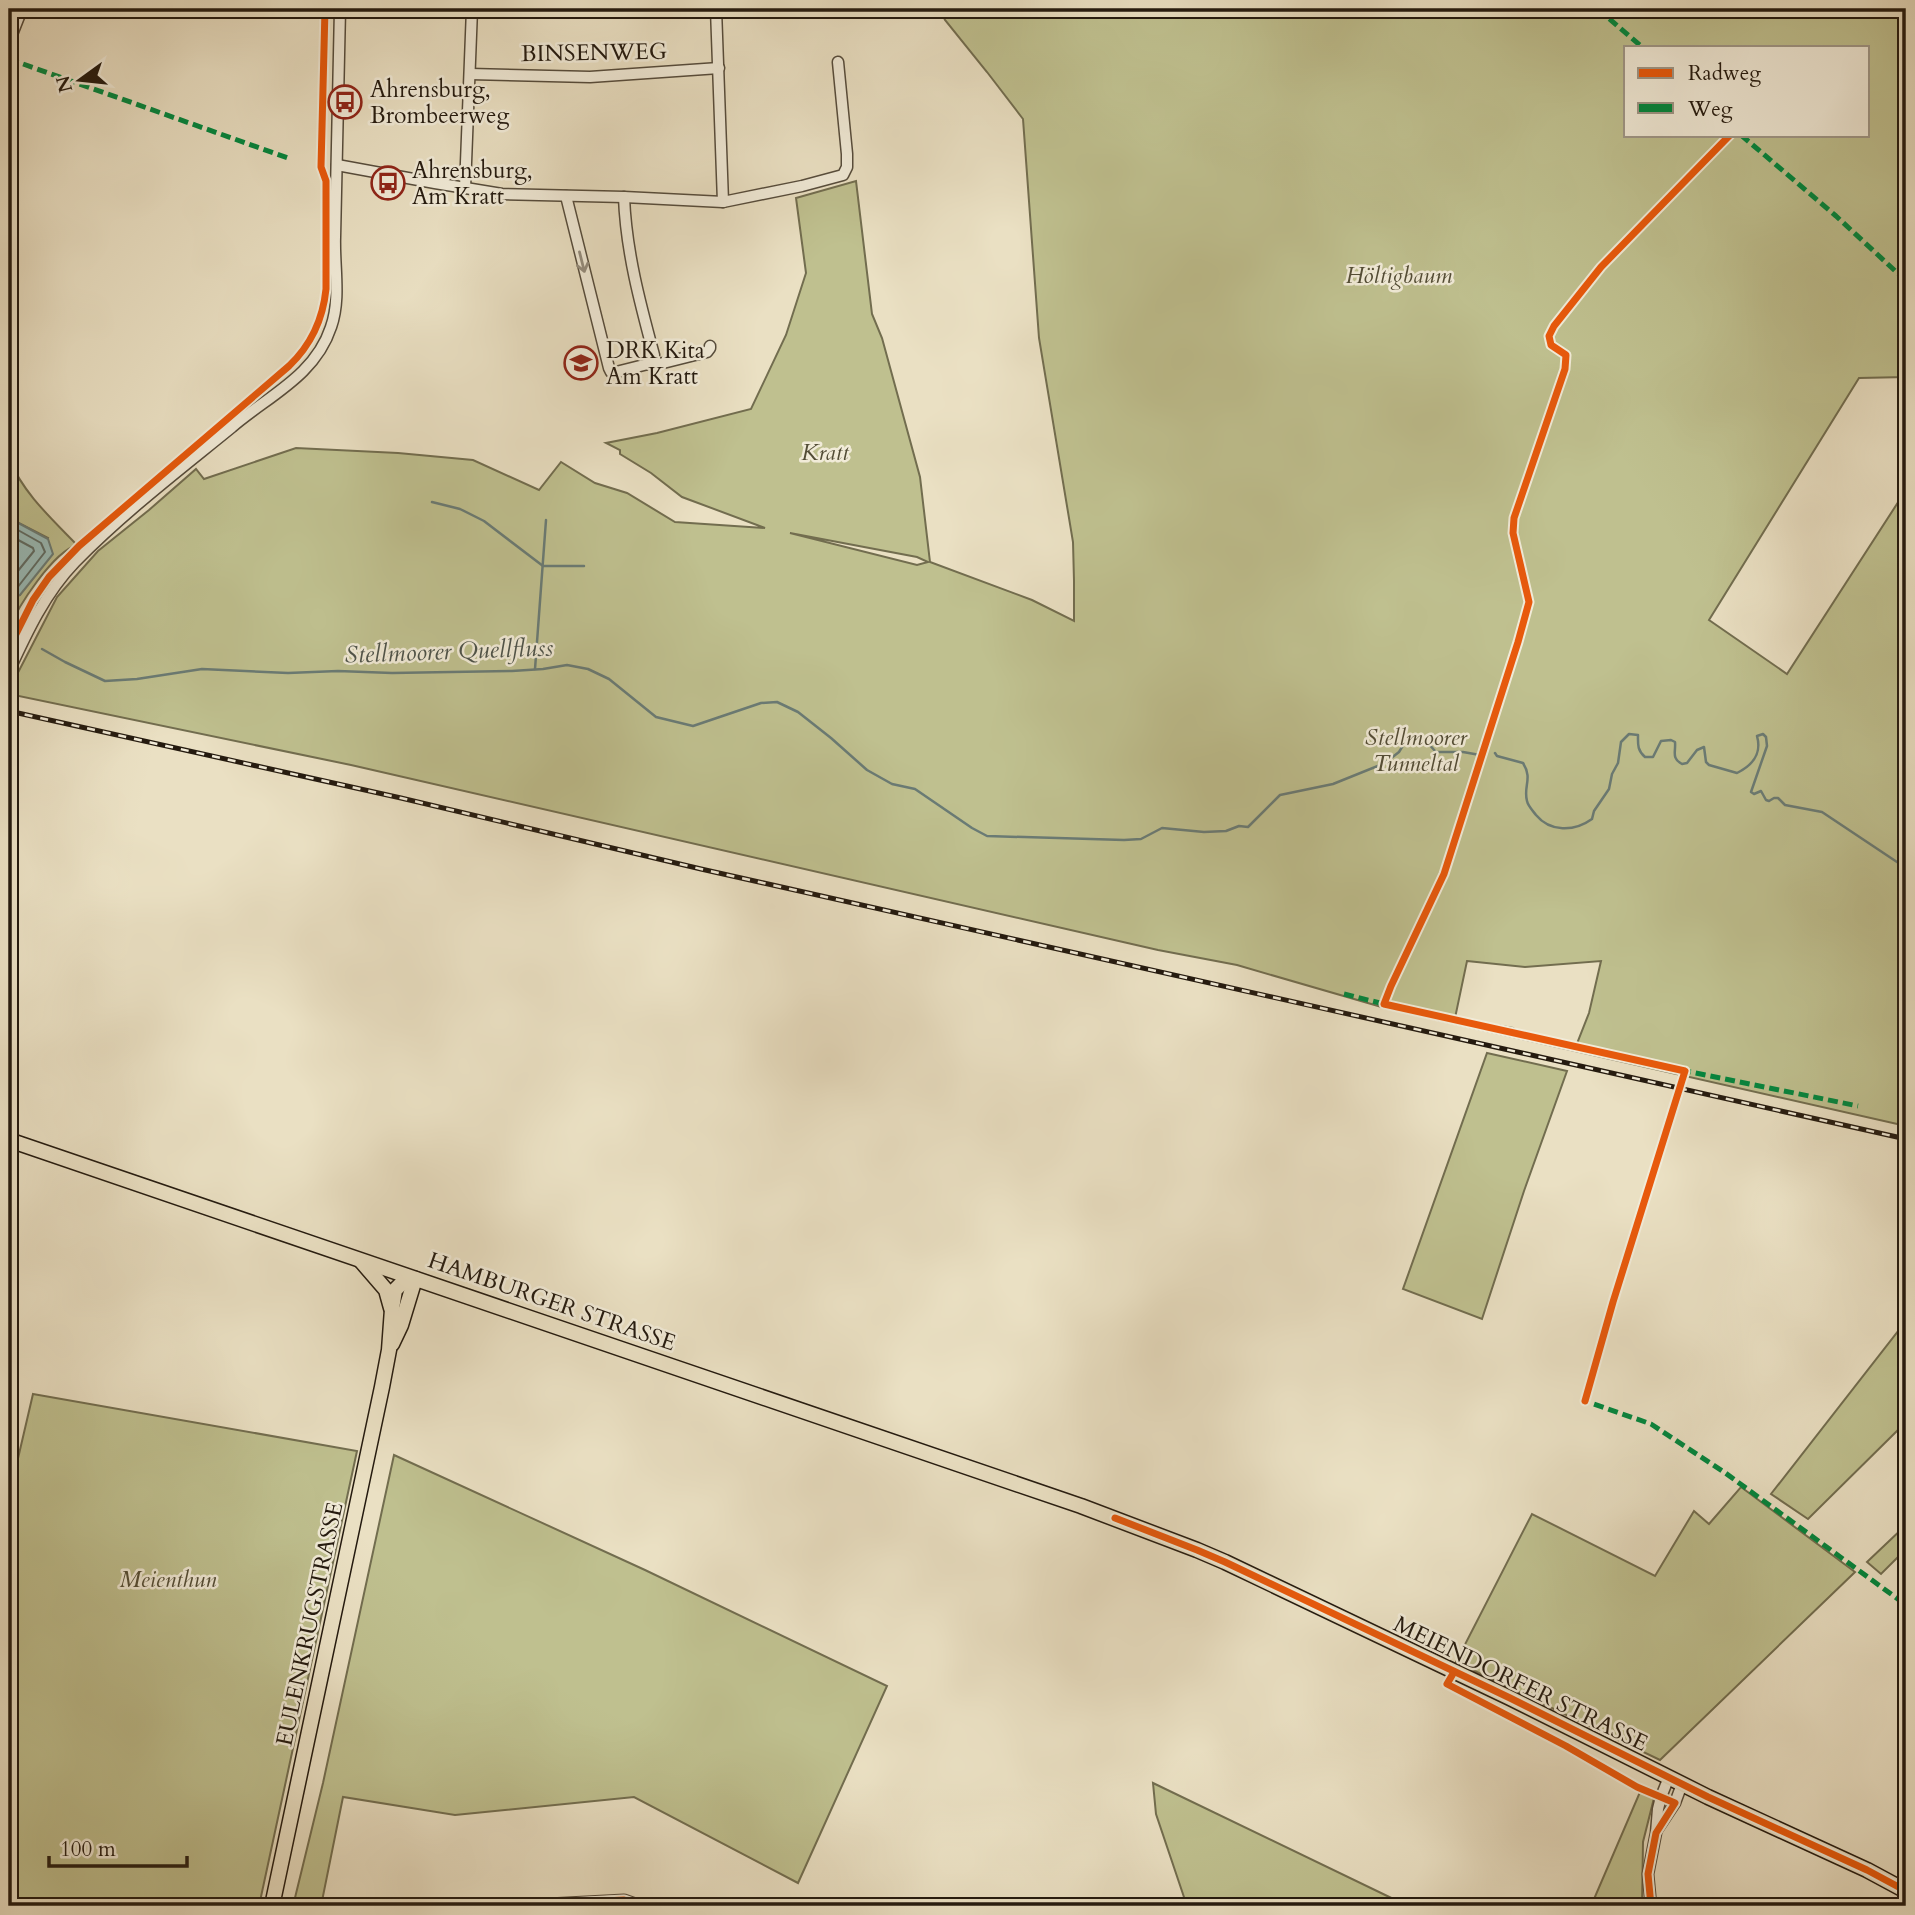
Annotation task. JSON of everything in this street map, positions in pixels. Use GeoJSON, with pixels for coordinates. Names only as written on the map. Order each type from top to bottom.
{"type":"FeatureCollection","features":[{"type":"Feature","properties":{"kind":"main road","name":"HAMBURGER STRASSE"},"geometry":{"type":"LineString","coordinates":[[9,1140],[1081,1506]]}},
{"type":"Feature","properties":{"kind":"main road"},"geometry":{"type":"LineString","coordinates":[[360,1260],[386,1290],[392,1309]]}},
{"type":"Feature","properties":{"kind":"main road","name":"EULENKRUGSTRASSE"},"geometry":{"type":"LineString","coordinates":[[272,1906],[389,1350],[392,1309],[397,1287],[415,1279]]}},
{"type":"Feature","properties":{"kind":"main road","name":"EULENKRUGSTRASSE"},"geometry":{"type":"LineString","coordinates":[[389,1350],[401,1325],[415,1279]]}},
{"type":"Feature","properties":{"kind":"main road","name":"MEIENDORFER STRASSE"},"geometry":{"type":"LineString","coordinates":[[1081,1506],[1225,1562],[1906,1891]]}},
{"type":"Feature","properties":{"kind":"street"},"geometry":{"type":"LineString","coordinates":[[9,42],[22,9]]}},
{"type":"Feature","properties":{"kind":"street"},"geometry":{"type":"LineString","coordinates":[[9,671],[43,603],[74,564],[155,490],[235,423],[298,377],[318,354],[331,327],[335,306],[340,9]]}},
{"type":"Feature","properties":{"kind":"street"},"geometry":{"type":"LineString","coordinates":[[465,188],[472,9]]}},
{"type":"Feature","properties":{"kind":"street"},"geometry":{"type":"LineString","coordinates":[[716,9],[723,202]]}},
{"type":"Feature","properties":{"kind":"street"},"geometry":{"type":"LineString","coordinates":[[337,165],[502,194],[723,202],[802,186],[843,175],[847,167],[838,62]]}},
{"type":"Feature","properties":{"kind":"street","name":"BINSENWEG"},"geometry":{"type":"LineString","coordinates":[[470,74],[590,77],[719,68]]}},
{"type":"Feature","properties":{"kind":"street"},"geometry":{"type":"LineString","coordinates":[[565,196],[611,372],[652,363],[659,365],[707,352],[710,346]]}},
{"type":"Feature","properties":{"kind":"street"},"geometry":{"type":"LineString","coordinates":[[624,197],[634,282],[654,355],[652,363]]}},
{"type":"Feature","properties":{"kind":"street"},"geometry":{"type":"LineString","coordinates":[[1651,1906],[1648,1874],[1661,1797],[1675,1780]]}},
{"type":"Feature","properties":{"kind":"street"},"geometry":{"type":"LineString","coordinates":[[510,1906],[624,1900],[641,1906]]}},
{"type":"Feature","properties":{"kind":"green space"},"geometry":{"type":"Polygon","coordinates":[[[940,9],[1906,9],[1906,377],[1859,378],[1709,620],[1787,674],[1906,490],[1906,1126],[1385,1008],[1237,965],[1158,950],[351,765],[9,694],[57,597],[98,551],[196,469],[204,479],[296,448],[398,453],[473,460],[539,490],[561,462],[595,483],[627,493],[675,522],[765,528],[682,497],[620,454],[620,450],[606,443],[751,409],[786,335],[806,273],[796,198],[856,181],[872,314],[882,338],[920,477],[930,562],[1032,600],[1074,621],[1073,542],[1039,338],[1023,119],[945,20],[940,9]],[[790,533],[917,565],[928,562],[917,557],[790,533]],[[1467,961],[1455,1018],[1513,1028],[1520,1033],[1576,1046],[1589,1013],[1601,961],[1525,967],[1467,961]]]}},
{"type":"Feature","properties":{"kind":"green space"},"geometry":{"type":"Polygon","coordinates":[[[9,459],[30,494],[77,545],[47,569],[28,594],[9,629],[9,598],[20,595],[48,538],[9,518],[9,459]]]}},
{"type":"Feature","properties":{"kind":"green space"},"geometry":{"type":"Polygon","coordinates":[[[1487,1053],[1567,1071],[1482,1319],[1403,1289],[1487,1053]]]}},
{"type":"Feature","properties":{"kind":"green space"},"geometry":{"type":"Polygon","coordinates":[[[1906,1321],[1906,1422],[1808,1519],[1771,1494],[1906,1321]]]}},
{"type":"Feature","properties":{"kind":"green space","name":"Meienthun"},"geometry":{"type":"Polygon","coordinates":[[[33,1394],[357,1451],[259,1906],[9,1906],[9,1497],[33,1394]]]}},
{"type":"Feature","properties":{"kind":"green space"},"geometry":{"type":"Polygon","coordinates":[[[394,1455],[645,1570],[887,1686],[798,1883],[634,1797],[455,1815],[343,1797],[321,1906],[293,1906],[323,1783],[394,1455]]]}},
{"type":"Feature","properties":{"kind":"green space"},"geometry":{"type":"Polygon","coordinates":[[[1741,1487],[1855,1572],[1660,1760],[1456,1662],[1532,1514],[1655,1576],[1694,1511],[1709,1524],[1741,1487]]]}},
{"type":"Feature","properties":{"kind":"green space"},"geometry":{"type":"Polygon","coordinates":[[[1906,1525],[1906,1549],[1881,1574],[1867,1562],[1906,1525]]]}},
{"type":"Feature","properties":{"kind":"green space"},"geometry":{"type":"Polygon","coordinates":[[[1153,1783],[1408,1906],[1187,1906],[1156,1814],[1153,1783]]]}},
{"type":"Feature","properties":{"kind":"green space"},"geometry":{"type":"Polygon","coordinates":[[[1640,1792],[1654,1798],[1643,1842],[1642,1906],[1591,1906],[1640,1792]]]}},
{"type":"Feature","properties":{"kind":"water"},"geometry":{"type":"Polygon","coordinates":[[[9,518],[48,539],[53,554],[20,595],[9,598],[9,518]]]}},
{"type":"Feature","properties":{"kind":"waterway"},"geometry":{"type":"LineString","coordinates":[[432,502],[460,509],[484,521],[543,566],[584,566]]}},
{"type":"Feature","properties":{"kind":"waterway"},"geometry":{"type":"LineString","coordinates":[[535,669],[546,520]]}},
{"type":"Feature","properties":{"kind":"waterway","name":"Stellmoorer Quellfluss"},"geometry":{"type":"LineString","coordinates":[[42,649],[105,681],[202,669],[288,673],[392,673],[512,671],[567,665],[588,669],[609,679],[656,717],[693,726],[761,703],[777,702],[798,712],[867,770],[892,784],[915,789],[987,836],[1124,840],[1141,839],[1162,828],[1226,831],[1239,826],[1248,827],[1280,795],[1333,784],[1385,763],[1399,752],[1407,739],[1425,740],[1436,752],[1480,755]]}},
{"type":"Feature","properties":{"kind":"waterway","name":"Stellmoorer Quellfluss"},"geometry":{"type":"LineString","coordinates":[[1495,753],[1497,756],[1523,763],[1528,778],[1527,801],[1536,815],[1548,825],[1570,828],[1592,819],[1594,811],[1609,789],[1618,763],[1621,742],[1629,734],[1638,735],[1639,749],[1645,757],[1653,757],[1661,741],[1671,740],[1675,742],[1675,757],[1682,764],[1687,763],[1697,750],[1704,747],[1709,765],[1737,773],[1755,758],[1757,736],[1763,734],[1767,746],[1751,792],[1754,794],[1761,791],[1769,801],[1778,798],[1785,805],[1822,812],[1906,868]]}},
{"type":"Feature","properties":{"kind":"railway"},"geometry":{"type":"LineString","coordinates":[[9,711],[1906,1139]]}},
{"type":"Feature","properties":{"kind":"marked path"},"geometry":{"type":"LineString","coordinates":[[1598,9],[1641,46]]}},
{"type":"Feature","properties":{"kind":"marked path"},"geometry":{"type":"LineString","coordinates":[[9,59],[288,158]]}},
{"type":"Feature","properties":{"kind":"marked path"},"geometry":{"type":"LineString","coordinates":[[1742,136],[1836,216],[1906,281]]}},
{"type":"Feature","properties":{"kind":"marked path"},"geometry":{"type":"LineString","coordinates":[[1344,994],[1384,1004]]}},
{"type":"Feature","properties":{"kind":"marked path"},"geometry":{"type":"LineString","coordinates":[[1681,1070],[1858,1106]]}},
{"type":"Feature","properties":{"kind":"marked path"},"geometry":{"type":"LineString","coordinates":[[1587,1396],[1585,1401],[1651,1424],[1724,1472],[1906,1605]]}},
{"type":"Feature","properties":{"kind":"cycle path"},"geometry":{"type":"LineString","coordinates":[[9,648],[33,600],[49,577],[79,546],[289,366],[315,331],[326,289],[326,181],[321,167],[325,9]]}},
{"type":"Feature","properties":{"kind":"cycle path"},"geometry":{"type":"LineString","coordinates":[[1585,1401],[1685,1071],[1384,1004],[1444,874],[1529,602],[1513,533],[1514,518],[1565,369],[1566,355],[1551,345],[1549,336],[1601,267],[1729,136]]}},
{"type":"Feature","properties":{"kind":"cycle path"},"geometry":{"type":"LineString","coordinates":[[1115,1518],[1225,1562],[1906,1891]]}},
{"type":"Feature","properties":{"kind":"cycle path"},"geometry":{"type":"LineString","coordinates":[[1454,1672],[1447,1684],[1566,1746],[1637,1787],[1675,1803],[1656,1833],[1648,1874],[1651,1906]]}},
{"type":"Feature","properties":{"kind":"cycle path"},"geometry":{"type":"LineString","coordinates":[[510,1906],[624,1900],[641,1906]]}},
{"type":"Feature","properties":{"kind":"place","name":"Ahrensburg, Brombeerweg"},"geometry":{"type":"Point","coordinates":[345,102]}},
{"type":"Feature","properties":{"kind":"place","name":"Ahrensburg, Am Kratt"},"geometry":{"type":"Point","coordinates":[388,183]}},
{"type":"Feature","properties":{"kind":"place","name":"DRK Kita Am Kratt"},"geometry":{"type":"Point","coordinates":[581,363]}},
{"type":"Feature","properties":{"kind":"park label","name":"Höltigbaum"},"geometry":{"type":"Point","coordinates":[1399,275]}},
{"type":"Feature","properties":{"kind":"park label","name":"Kratt"},"geometry":{"type":"Point","coordinates":[825,452]}},
{"type":"Feature","properties":{"kind":"park label","name":"Stellmoorer Tunneltal"},"geometry":{"type":"Point","coordinates":[1416,750]}}]}
